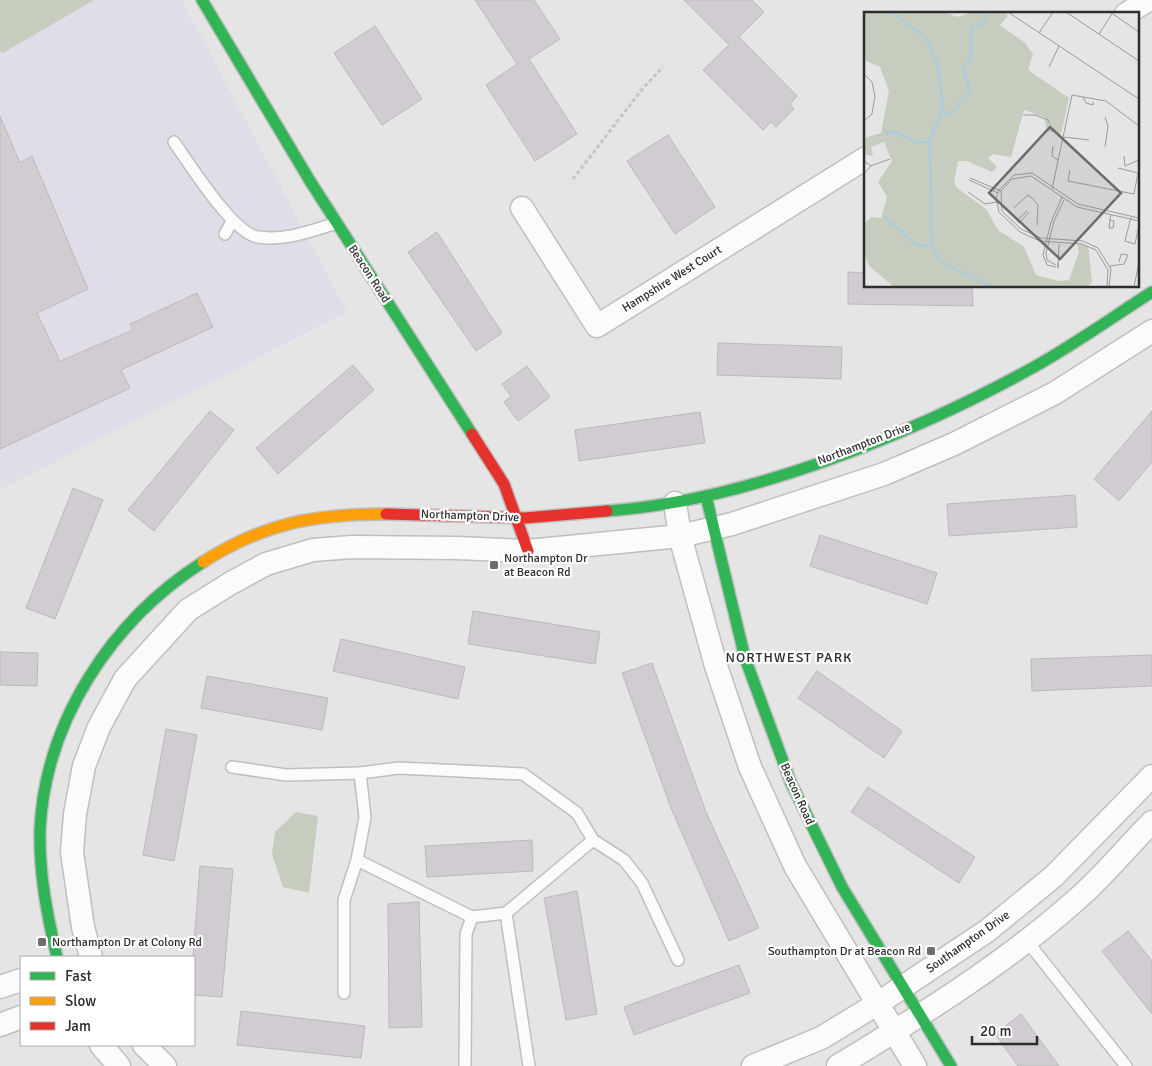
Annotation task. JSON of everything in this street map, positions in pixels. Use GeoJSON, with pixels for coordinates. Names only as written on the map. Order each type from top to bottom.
{"type":"FeatureCollection","features":[{"type":"Feature","properties":{"kind":"street","name":"Beacon Road"},"geometry":{"type":"LineString","coordinates":[[202,0],[337,223],[504,484],[528,551]]}},
{"type":"Feature","properties":{"kind":"street"},"geometry":{"type":"LineString","coordinates":[[1129,12],[1148,0]]}},
{"type":"Feature","properties":{"kind":"street","name":"Hampshire West Court"},"geometry":{"type":"LineString","coordinates":[[522,208],[597,326],[864,159]]}},
{"type":"Feature","properties":{"kind":"street","name":"Northampton Drive"},"geometry":{"type":"LineString","coordinates":[[57,956],[43,889],[40,853],[42,810],[52,757],[69,714],[98,660],[167,585],[214,554],[254,534],[306,518],[351,514],[515,517],[585,513],[675,503],[706,496],[791,471],[872,443],[941,414],[1038,365],[1152,292]]}},
{"type":"Feature","properties":{"kind":"street"},"geometry":{"type":"LineString","coordinates":[[88,956],[72,852],[75,814],[84,766],[99,727],[125,679],[188,610],[231,583],[266,564],[313,550],[352,547],[528,551],[680,536],[714,528],[801,502],[884,474],[954,444],[1055,393],[1152,331]]}},
{"type":"Feature","properties":{"kind":"street","name":"Beacon Road"},"geometry":{"type":"LineString","coordinates":[[706,496],[745,658],[791,783],[842,887],[951,1066]]}},
{"type":"Feature","properties":{"kind":"street"},"geometry":{"type":"LineString","coordinates":[[675,503],[680,536],[726,701],[750,767],[795,866],[915,1066]]}},
{"type":"Feature","properties":{"kind":"street"},"geometry":{"type":"LineString","coordinates":[[88,678],[117,694]]}},
{"type":"Feature","properties":{"kind":"street","name":"Southampton Drive"},"geometry":{"type":"LineString","coordinates":[[753,1066],[821,1038],[877,1004],[987,931],[1054,876],[1152,776]]}},
{"type":"Feature","properties":{"kind":"street"},"geometry":{"type":"LineString","coordinates":[[838,1066],[921,1015],[1006,958],[1076,900],[1152,822]]}},
{"type":"Feature","properties":{"kind":"street"},"geometry":{"type":"LineString","coordinates":[[0,988],[20,980]]}},
{"type":"Feature","properties":{"kind":"street"},"geometry":{"type":"LineString","coordinates":[[0,1025],[20,1017]]}},
{"type":"Feature","properties":{"kind":"street"},"geometry":{"type":"LineString","coordinates":[[102,1046],[119,1066]]}},
{"type":"Feature","properties":{"kind":"street"},"geometry":{"type":"LineString","coordinates":[[145,1046],[165,1066]]}},
{"type":"Feature","properties":{"kind":"lane"},"geometry":{"type":"LineString","coordinates":[[174,142],[232,221],[257,238],[292,237],[337,223]]}},
{"type":"Feature","properties":{"kind":"lane"},"geometry":{"type":"LineString","coordinates":[[225,234],[232,221]]}},
{"type":"Feature","properties":{"kind":"lane"},"geometry":{"type":"LineString","coordinates":[[232,767],[286,775],[360,773],[399,768],[523,774],[576,813],[593,840],[624,860],[642,883],[678,960]]}},
{"type":"Feature","properties":{"kind":"lane"},"geometry":{"type":"LineString","coordinates":[[344,993],[344,900],[357,860],[365,817],[360,773]]}},
{"type":"Feature","properties":{"kind":"lane"},"geometry":{"type":"LineString","coordinates":[[357,860],[472,917],[506,913],[593,840]]}},
{"type":"Feature","properties":{"kind":"lane"},"geometry":{"type":"LineString","coordinates":[[506,913],[529,1066]]}},
{"type":"Feature","properties":{"kind":"lane"},"geometry":{"type":"LineString","coordinates":[[465,1066],[466,934],[472,917]]}},
{"type":"Feature","properties":{"kind":"lane"},"geometry":{"type":"LineString","coordinates":[[1028,940],[1126,1066]]}},
{"type":"Feature","properties":{"kind":"path"},"geometry":{"type":"LineString","coordinates":[[574,179],[637,95],[663,68]]}},
{"type":"Feature","properties":{"kind":"shaded area"},"geometry":{"type":"Polygon","coordinates":[[[0,0],[182,0],[347,312],[0,490],[0,0]]]}},
{"type":"Feature","properties":{"kind":"shaded area"},"geometry":{"type":"Polygon","coordinates":[[[0,0],[94,0],[3,53],[0,51],[0,0]]]}},
{"type":"Feature","properties":{"kind":"shaded area"},"geometry":{"type":"Polygon","coordinates":[[[296,812],[318,816],[309,893],[283,887],[272,854],[275,832],[296,812]]]}},
{"type":"Feature","properties":{"kind":"building"},"geometry":{"type":"Polygon","coordinates":[[[475,0],[534,0],[560,39],[529,59],[577,134],[535,161],[486,85],[517,64],[475,0]]]}},
{"type":"Feature","properties":{"kind":"building"},"geometry":{"type":"Polygon","coordinates":[[[684,0],[752,0],[764,12],[739,37],[797,96],[790,104],[794,109],[776,127],[771,122],[763,130],[703,70],[729,45],[684,0]]]}},
{"type":"Feature","properties":{"kind":"building"},"geometry":{"type":"Polygon","coordinates":[[[375,26],[422,99],[382,125],[334,53],[375,26]]]}},
{"type":"Feature","properties":{"kind":"building"},"geometry":{"type":"Polygon","coordinates":[[[0,116],[20,163],[32,156],[88,289],[37,313],[60,361],[133,330],[130,324],[197,293],[213,327],[121,370],[130,388],[0,449],[0,116]]]}},
{"type":"Feature","properties":{"kind":"building"},"geometry":{"type":"Polygon","coordinates":[[[668,135],[715,207],[675,234],[627,161],[668,135]]]}},
{"type":"Feature","properties":{"kind":"building"},"geometry":{"type":"Polygon","coordinates":[[[437,232],[502,333],[476,351],[408,252],[437,232]]]}},
{"type":"Feature","properties":{"kind":"building"},"geometry":{"type":"Polygon","coordinates":[[[848,272],[864,273],[864,288],[972,288],[973,306],[848,304],[848,272]]]}},
{"type":"Feature","properties":{"kind":"building"},"geometry":{"type":"Polygon","coordinates":[[[718,343],[842,347],[841,379],[717,375],[718,343]]]}},
{"type":"Feature","properties":{"kind":"building"},"geometry":{"type":"Polygon","coordinates":[[[353,365],[374,390],[278,474],[256,448],[353,365]]]}},
{"type":"Feature","properties":{"kind":"building"},"geometry":{"type":"Polygon","coordinates":[[[527,366],[550,397],[518,421],[504,402],[511,396],[502,384],[527,366]]]}},
{"type":"Feature","properties":{"kind":"building"},"geometry":{"type":"Polygon","coordinates":[[[210,411],[234,430],[154,531],[128,510],[210,411]]]}},
{"type":"Feature","properties":{"kind":"building"},"geometry":{"type":"Polygon","coordinates":[[[1152,411],[1152,462],[1119,501],[1094,479],[1152,411]]]}},
{"type":"Feature","properties":{"kind":"building"},"geometry":{"type":"Polygon","coordinates":[[[700,412],[705,443],[579,461],[575,430],[700,412]]]}},
{"type":"Feature","properties":{"kind":"building"},"geometry":{"type":"Polygon","coordinates":[[[73,488],[103,500],[55,619],[26,608],[73,488]]]}},
{"type":"Feature","properties":{"kind":"building"},"geometry":{"type":"Polygon","coordinates":[[[1075,495],[1077,527],[949,536],[947,504],[1075,495]]]}},
{"type":"Feature","properties":{"kind":"building"},"geometry":{"type":"Polygon","coordinates":[[[820,535],[937,573],[927,604],[810,566],[820,535]]]}},
{"type":"Feature","properties":{"kind":"building"},"geometry":{"type":"Polygon","coordinates":[[[473,611],[600,632],[595,664],[468,644],[473,611]]]}},
{"type":"Feature","properties":{"kind":"building"},"geometry":{"type":"Polygon","coordinates":[[[341,639],[465,667],[458,699],[333,671],[341,639]]]}},
{"type":"Feature","properties":{"kind":"building"},"geometry":{"type":"Polygon","coordinates":[[[0,652],[38,653],[37,686],[0,685],[0,652]]]}},
{"type":"Feature","properties":{"kind":"building"},"geometry":{"type":"Polygon","coordinates":[[[1152,655],[1152,686],[1032,691],[1031,659],[1152,655]]]}},
{"type":"Feature","properties":{"kind":"building"},"geometry":{"type":"Polygon","coordinates":[[[652,663],[706,812],[759,928],[729,941],[671,808],[622,673],[652,663]]]}},
{"type":"Feature","properties":{"kind":"building"},"geometry":{"type":"Polygon","coordinates":[[[817,671],[902,731],[884,758],[798,698],[817,671]]]}},
{"type":"Feature","properties":{"kind":"building"},"geometry":{"type":"Polygon","coordinates":[[[207,676],[328,698],[322,730],[201,708],[207,676]]]}},
{"type":"Feature","properties":{"kind":"building"},"geometry":{"type":"Polygon","coordinates":[[[166,729],[197,735],[174,861],[143,855],[166,729]]]}},
{"type":"Feature","properties":{"kind":"building"},"geometry":{"type":"Polygon","coordinates":[[[868,787],[975,857],[959,883],[851,812],[868,787]]]}},
{"type":"Feature","properties":{"kind":"building"},"geometry":{"type":"Polygon","coordinates":[[[532,840],[533,871],[427,877],[425,846],[532,840]]]}},
{"type":"Feature","properties":{"kind":"building"},"geometry":{"type":"Polygon","coordinates":[[[200,866],[233,869],[222,997],[195,995],[195,956],[193,956],[200,866]]]}},
{"type":"Feature","properties":{"kind":"building"},"geometry":{"type":"Polygon","coordinates":[[[577,891],[597,1014],[566,1020],[544,898],[577,891]]]}},
{"type":"Feature","properties":{"kind":"building"},"geometry":{"type":"Polygon","coordinates":[[[419,902],[422,1027],[389,1028],[388,904],[419,902]]]}},
{"type":"Feature","properties":{"kind":"building"},"geometry":{"type":"Polygon","coordinates":[[[1128,931],[1152,961],[1152,1014],[1102,951],[1128,931]]]}},
{"type":"Feature","properties":{"kind":"building"},"geometry":{"type":"Polygon","coordinates":[[[739,965],[750,993],[634,1035],[624,1007],[739,965]]]}},
{"type":"Feature","properties":{"kind":"building"},"geometry":{"type":"Polygon","coordinates":[[[241,1011],[365,1026],[361,1058],[237,1045],[241,1011]]]}},
{"type":"Feature","properties":{"kind":"building"},"geometry":{"type":"Polygon","coordinates":[[[1021,1014],[1059,1066],[1018,1066],[995,1034],[1021,1014]]]}},
{"type":"Feature","properties":{"kind":"traffic: fast"},"geometry":{"type":"LineString","coordinates":[[202,0],[310,181],[472,434]]}},
{"type":"Feature","properties":{"kind":"traffic: fast"},"geometry":{"type":"LineString","coordinates":[[607,511],[660,505],[715,494],[771,479],[882,439],[987,392],[1034,367],[1152,292]]}},
{"type":"Feature","properties":{"kind":"traffic: fast"},"geometry":{"type":"LineString","coordinates":[[706,496],[745,658],[791,783],[842,887],[951,1066]]}},
{"type":"Feature","properties":{"kind":"traffic: fast"},"geometry":{"type":"LineString","coordinates":[[57,956],[44,894],[40,846],[45,790],[55,750],[70,713],[89,677],[113,644],[140,613],[170,586],[203,562]]}},
{"type":"Feature","properties":{"kind":"traffic: slow"},"geometry":{"type":"LineString","coordinates":[[203,562],[247,538],[291,523],[336,516],[386,514]]}},
{"type":"Feature","properties":{"kind":"traffic: jam"},"geometry":{"type":"LineString","coordinates":[[472,434],[504,484],[528,551]]}},
{"type":"Feature","properties":{"kind":"traffic: jam"},"geometry":{"type":"LineString","coordinates":[[386,514],[525,518],[607,511]]}},
{"type":"Feature","properties":{"kind":"place","name":"Northampton Dr at Beacon Rd"},"geometry":{"type":"Point","coordinates":[494,565]}},
{"type":"Feature","properties":{"kind":"place","name":"Northampton Dr at Colony Rd"},"geometry":{"type":"Point","coordinates":[42,942]}},
{"type":"Feature","properties":{"kind":"place","name":"Southampton Dr at Beacon Rd"},"geometry":{"type":"Point","coordinates":[931,951]}},
{"type":"Feature","properties":{"kind":"district","name":"NORTHWEST PARK"},"geometry":{"type":"Point","coordinates":[789,657]}}]}
